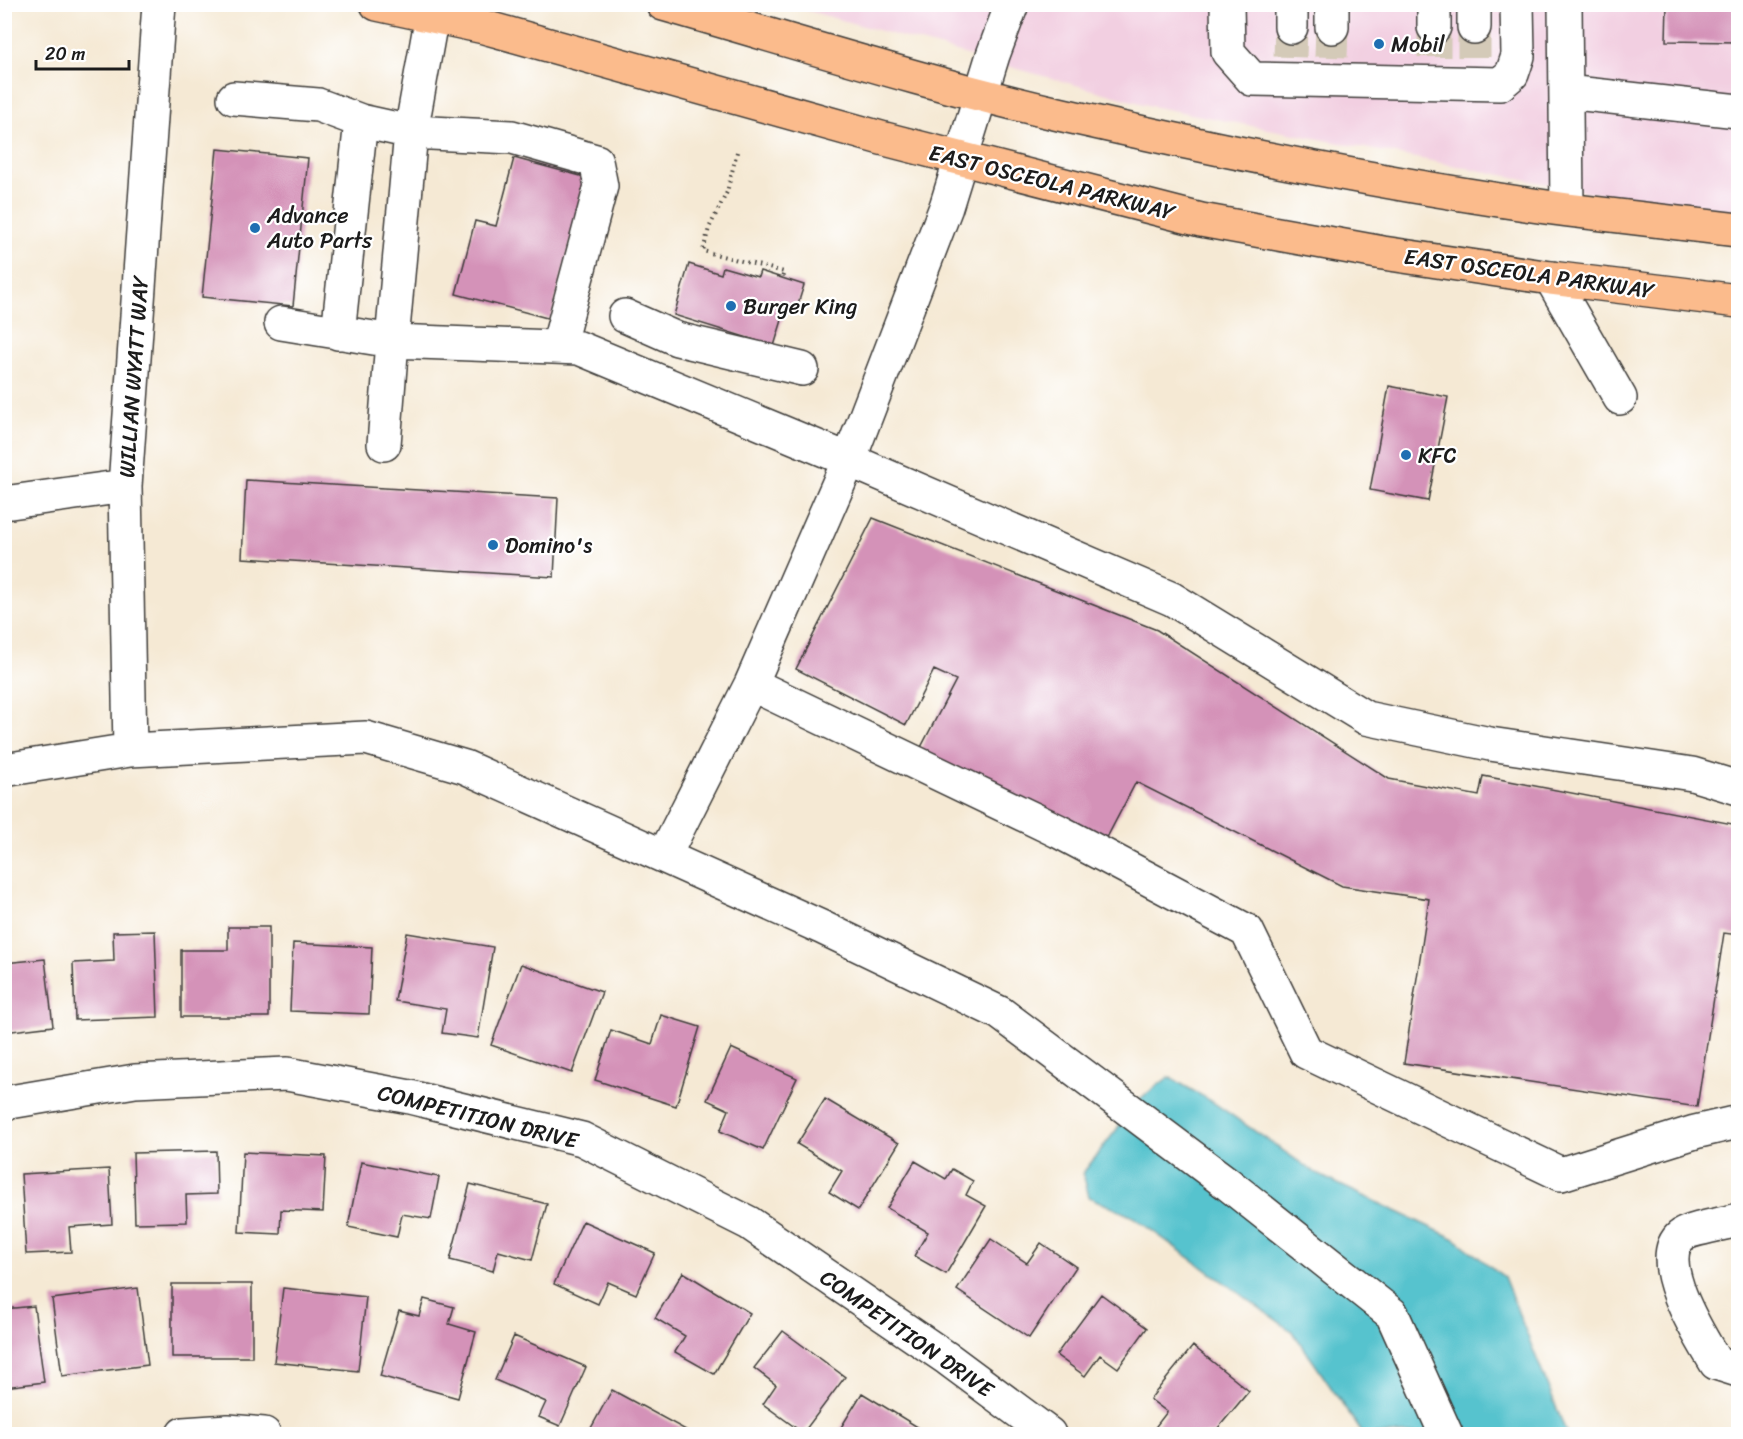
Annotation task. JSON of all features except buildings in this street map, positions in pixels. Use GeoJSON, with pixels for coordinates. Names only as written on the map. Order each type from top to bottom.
{"type":"FeatureCollection","features":[{"type":"Feature","properties":{"kind":"main road","name":"EAST OSCEOLA PARKWAY"},"geometry":{"type":"LineString","coordinates":[[377,4],[484,27],[881,138],[1201,220],[1343,247],[1551,278],[1738,301]]}},
{"type":"Feature","properties":{"kind":"main road"},"geometry":{"type":"LineString","coordinates":[[663,4],[981,94],[1216,148],[1389,181],[1567,210],[1738,230]]}},
{"type":"Feature","properties":{"kind":"street","name":"WILLIAN WYATT WAY"},"geometry":{"type":"LineString","coordinates":[[130,750],[125,486],[159,4]]}},
{"type":"Feature","properties":{"kind":"street"},"geometry":{"type":"LineString","coordinates":[[664,856],[751,684],[849,460],[963,158],[981,94],[1012,4]]}},
{"type":"Feature","properties":{"kind":"street"},"geometry":{"type":"LineString","coordinates":[[1227,4],[1228,52],[1251,79],[1291,42],[1474,43],[1500,84],[1512,74],[1518,56],[1517,4]]}},
{"type":"Feature","properties":{"kind":"street"},"geometry":{"type":"LineString","coordinates":[[1566,4],[1567,210]]}},
{"type":"Feature","properties":{"kind":"street"},"geometry":{"type":"LineString","coordinates":[[384,444],[411,132],[432,15]]}},
{"type":"Feature","properties":{"kind":"street"},"geometry":{"type":"LineString","coordinates":[[1566,92],[1738,111]]}},
{"type":"Feature","properties":{"kind":"street"},"geometry":{"type":"LineString","coordinates":[[234,98],[318,105],[361,121],[411,132],[512,137],[596,161],[601,186],[558,347]]}},
{"type":"Feature","properties":{"kind":"street"},"geometry":{"type":"LineString","coordinates":[[338,333],[361,121]]}},
{"type":"Feature","properties":{"kind":"street"},"geometry":{"type":"LineString","coordinates":[[1551,278],[1620,398]]}},
{"type":"Feature","properties":{"kind":"street"},"geometry":{"type":"LineString","coordinates":[[625,316],[677,339],[802,369]]}},
{"type":"Feature","properties":{"kind":"street"},"geometry":{"type":"LineString","coordinates":[[281,324],[392,341],[579,348],[1172,598],[1366,718],[1490,744],[1692,774],[1738,788]]}},
{"type":"Feature","properties":{"kind":"street"},"geometry":{"type":"LineString","coordinates":[[4,504],[125,486]]}},
{"type":"Feature","properties":{"kind":"street"},"geometry":{"type":"LineString","coordinates":[[751,684],[1058,831],[1246,931],[1306,1052],[1561,1174],[1695,1132],[1738,1122]]}},
{"type":"Feature","properties":{"kind":"street"},"geometry":{"type":"LineString","coordinates":[[4,770],[130,750],[366,738],[465,767],[821,927],[1000,1013],[1228,1184],[1392,1314],[1446,1434]]}},
{"type":"Feature","properties":{"kind":"street","name":"COMPETITION DRIVE"},"geometry":{"type":"LineString","coordinates":[[4,1103],[135,1081],[287,1074],[410,1097],[582,1139],[750,1223],[948,1359],[1049,1434]]}},
{"type":"Feature","properties":{"kind":"street"},"geometry":{"type":"LineString","coordinates":[[1738,1220],[1682,1234],[1674,1244],[1673,1268],[1684,1307],[1716,1363],[1738,1370]]}},
{"type":"Feature","properties":{"kind":"street"},"geometry":{"type":"LineString","coordinates":[[183,1434],[228,1431],[264,1434]]}},
{"type":"Feature","properties":{"kind":"path"},"geometry":{"type":"LineString","coordinates":[[737,152],[727,192],[709,228],[703,251],[784,272],[782,278]]}},
{"type":"Feature","properties":{"kind":"shaded area"},"geometry":{"type":"Polygon","coordinates":[[[787,5],[1738,5],[1738,214],[1695,213],[1151,106],[787,5]]]}},
{"type":"Feature","properties":{"kind":"water"},"geometry":{"type":"Polygon","coordinates":[[[1169,1077],[1211,1101],[1317,1174],[1455,1239],[1504,1277],[1567,1434],[1363,1434],[1293,1332],[1133,1217],[1089,1197],[1083,1173],[1141,1098],[1169,1077]]]}},
{"type":"Feature","properties":{"kind":"tunnel"},"geometry":{"type":"LineString","coordinates":[[1290,57],[1291,27]]}},
{"type":"Feature","properties":{"kind":"tunnel"},"geometry":{"type":"LineString","coordinates":[[1331,57],[1332,27]]}},
{"type":"Feature","properties":{"kind":"tunnel"},"geometry":{"type":"LineString","coordinates":[[1434,27],[1434,57]]}},
{"type":"Feature","properties":{"kind":"tunnel"},"geometry":{"type":"LineString","coordinates":[[1474,27],[1474,57]]}},
{"type":"Feature","properties":{"kind":"place","name":"Mobil"},"geometry":{"type":"Point","coordinates":[1379,44]}},
{"type":"Feature","properties":{"kind":"place","name":"Advance Auto Parts"},"geometry":{"type":"Point","coordinates":[255,228]}},
{"type":"Feature","properties":{"kind":"place","name":"Burger King"},"geometry":{"type":"Point","coordinates":[731,306]}},
{"type":"Feature","properties":{"kind":"place","name":"KFC"},"geometry":{"type":"Point","coordinates":[1406,455]}},
{"type":"Feature","properties":{"kind":"place","name":"Domino's"},"geometry":{"type":"Point","coordinates":[493,545]}}]}
